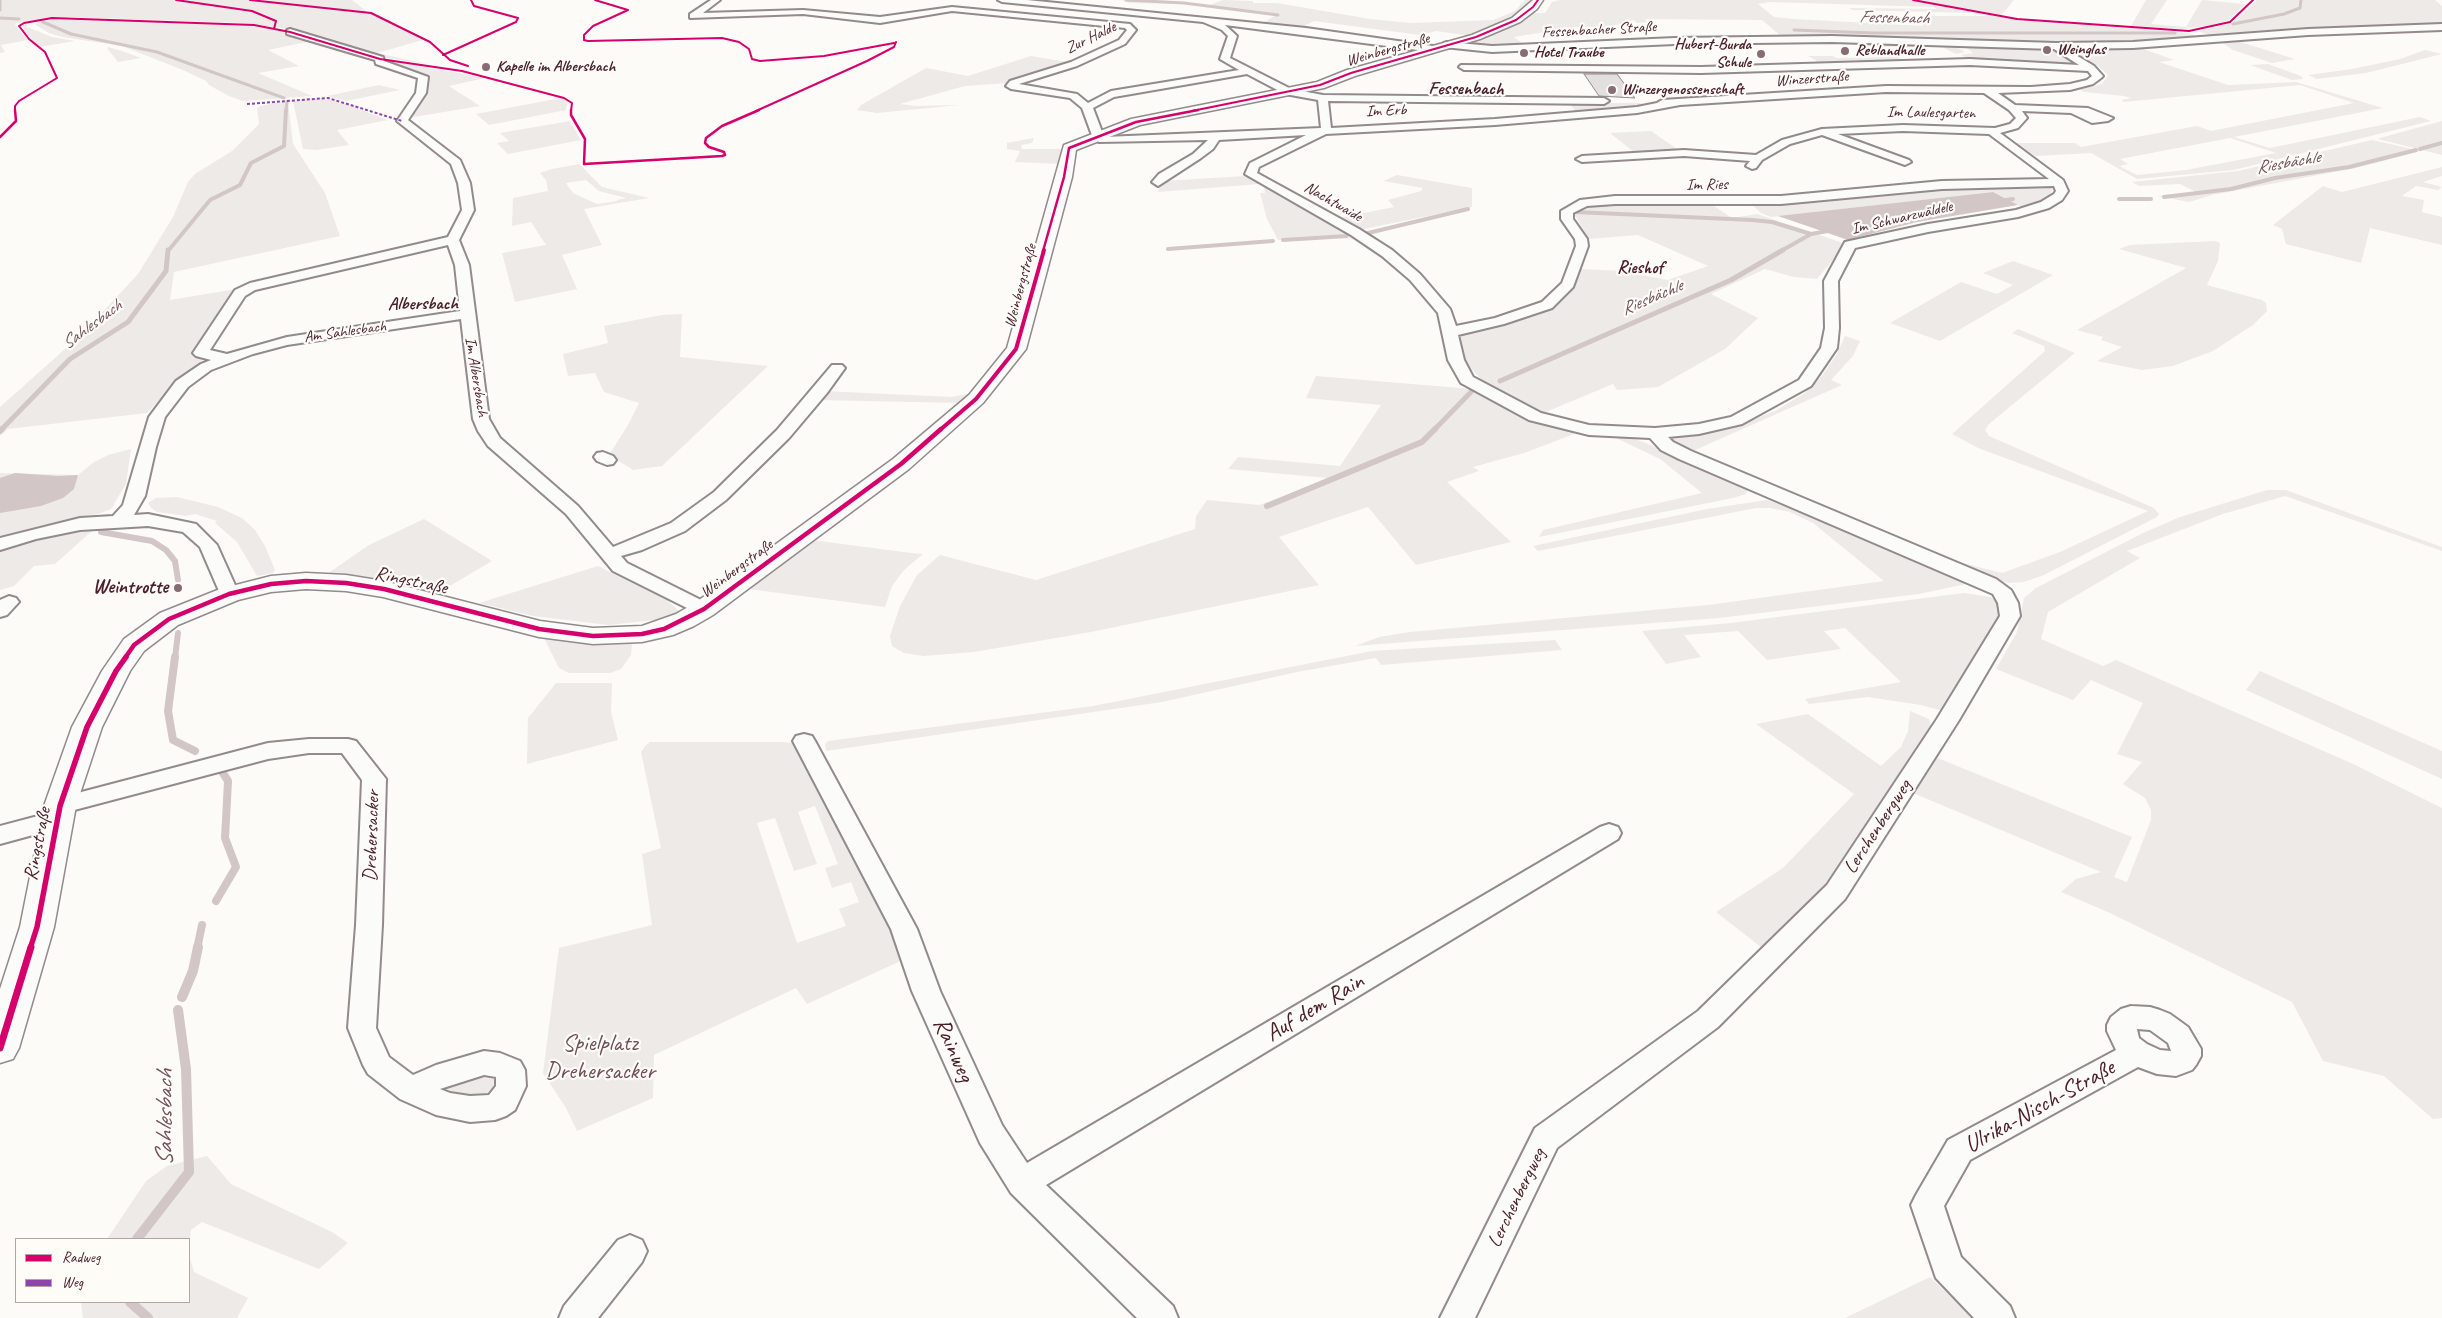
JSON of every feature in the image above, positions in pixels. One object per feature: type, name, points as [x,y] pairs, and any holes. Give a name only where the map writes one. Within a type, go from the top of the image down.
[{"type":"street","name":"Zur Halde","points":[[716,0],[693,16],[803,12],[880,20],[937,10],[971,10],[1132,28],[1128,38],[1122,42],[1074,64],[1013,83],[1011,86],[1072,96],[1087,107]]},
{"type":"street","name":"Winzerstraße","points":[[1002,0],[1205,20],[1225,28],[1233,36],[1225,59],[1288,92],[1323,98],[1585,97],[1676,103],[1886,89],[1987,90],[2070,87],[2090,82],[2098,76],[2090,68]]},
{"type":"street","name":"Weinbergstraße","points":[[642,634],[664,629],[704,609],[901,464],[976,399],[1016,349],[1064,177],[1069,148],[1098,138],[1115,129],[1154,118],[1320,85],[1351,73],[1492,31],[1516,20],[1533,7],[1538,0]]},
{"type":"street","name":"Fessenbacher Straße","points":[[1205,20],[1440,47],[1475,48],[1559,47],[1675,41],[1804,39],[2056,46],[2133,45],[2308,32],[2442,27]]},
{"type":"street","points":[[290,32],[360,54],[423,77],[420,93],[402,121],[456,162],[464,183],[468,210],[454,240]]},
{"type":"street","points":[[2056,46],[2090,68]]},
{"type":"street","points":[[1559,47],[1572,73]]},
{"type":"street","points":[[1464,67],[1572,73],[1970,62],[2090,68]]},
{"type":"street","points":[[1098,138],[1087,107],[1111,94],[1249,71]]},
{"type":"street","name":"Im Laulesgarten","points":[[1582,159],[1684,153],[1755,162],[1786,142],[1822,132],[1903,128],[1995,130],[2014,126],[2022,118],[2013,108],[1987,90]]},
{"type":"street","points":[[1323,98],[1326,130]]},
{"type":"street","name":"Im Erb","points":[[1098,138],[1112,140],[1216,137],[1528,120],[1637,110],[1676,103]]},
{"type":"street","points":[[2013,108],[2074,111]]},
{"type":"street","name":"Nachtwaide","points":[[1326,130],[1254,165],[1251,174],[1355,232],[1387,253],[1415,277],[1445,312],[1450,332]]},
{"type":"street","points":[[1995,130],[1994,133],[1997,136],[2036,162],[2059,182]]},
{"type":"street","points":[[1822,132],[1905,162]]},
{"type":"street","points":[[1158,182],[1163,176],[1197,156],[1216,137]]},
{"type":"street","name":"Im Ries","points":[[1450,332],[1499,321],[1547,305],[1568,284],[1582,246],[1581,240],[1567,219],[1567,211],[1584,203],[1615,200],[1781,200],[1942,185],[2059,182]]},
{"type":"street","name":"Im Schwarzwäldele","points":[[1450,332],[1456,360],[1467,380],[1535,418],[1589,430],[1655,433],[1699,429],[1736,421],[1805,383],[1829,348],[1832,328],[1831,281],[1834,271],[1850,245],[1928,228],[2018,213],[2045,205],[2058,197],[2062,190],[2059,182]]},
{"type":"street","name":"Am Sahlesbach","points":[[226,358],[202,353],[218,324],[240,293],[250,287],[454,240]]},
{"type":"street","name":"Im Albersbach","points":[[454,240],[462,265],[466,314],[481,419],[486,432],[494,442],[572,510],[620,567],[704,609]]},
{"type":"street","name":"Am Sahlesbach","points":[[118,521],[131,507],[136,496],[147,447],[157,417],[182,384],[206,367],[226,358],[287,341],[466,314]]},
{"type":"street","points":[[608,554],[635,546],[678,526],[720,496],[783,434],[822,390],[837,368]]},
{"type":"street","name":"Lerchenbergweg","points":[[1457,1318],[1546,1138],[1708,1019],[1836,892],[1948,720],[2010,616],[2008,603],[2002,590],[1989,583],[1694,459],[1667,446],[1655,433]]},
{"type":"street","points":[[0,544],[32,534],[70,526],[118,521],[148,520],[189,528],[208,545],[229,594]]},
{"type":"street","name":"Ringstraße","points":[[0,1048],[38,927],[59,813],[87,727],[116,670],[134,645],[169,618],[229,594],[271,584],[306,582],[346,583],[428,599],[538,629],[593,636],[642,634]]},
{"type":"street","name":"Rainweg","points":[[804,741],[904,929],[926,991],[991,1134],[1022,1183],[1161,1318]]},
{"type":"street","name":"Drehersacker","points":[[59,813],[268,751],[309,746],[348,746],[374,779],[369,925],[362,1028],[378,1065],[412,1090]]},
{"type":"street","points":[[0,834],[59,813]]},
{"type":"street","name":"Auf dem Rain","points":[[1022,1183],[1609,833]]},
{"type":"street","name":"Ulrika-Nisch-Straße","points":[[1998,1318],[1948,1267],[1927,1205],[1958,1150],[2137,1053]]},
{"type":"street","points":[[576,1318],[630,1251]]},
{"type":"green space","points":[[0,0],[352,0],[371,15],[385,20],[423,40],[377,53],[432,65],[369,55],[318,40],[314,34],[299,30],[239,23],[70,17],[17,23],[15,25],[28,40],[1,45],[5,52],[0,53]]},
{"type":"green space","points":[[1121,0],[1209,5],[1223,0],[1253,1],[1253,3],[1277,3],[1370,19],[1411,23],[1493,20],[1515,11],[1525,0],[1534,0],[1512,19],[1471,36],[1436,31],[1420,35],[1314,21],[1298,29],[1261,24],[1276,15],[1185,4],[1129,3]]},
{"type":"green space","points":[[1560,0],[1910,0],[2005,18],[2153,29],[2192,34],[2198,37],[2082,44],[1782,37],[1762,20],[1645,19],[1647,22],[1637,23],[1634,20],[1609,27],[1574,27],[1514,37],[1527,47],[1466,46],[1463,43],[1523,20],[1531,13],[1545,13],[1552,2]],"holes":[[[1770,2],[1934,7],[1937,9],[1849,8],[1852,10],[1972,13],[1989,16],[1914,16],[1923,26],[1774,17],[1758,4]]]},
{"type":"green space","points":[[1917,0],[2014,0],[2001,16]]},
{"type":"green space","points":[[2146,0],[2167,0],[2151,24],[2186,27],[2202,0],[2245,4],[2229,20],[2212,25],[2182,29],[2131,26]]},
{"type":"green space","points":[[2257,0],[2435,0],[2442,6],[2442,25],[2213,36],[2197,31],[2232,23]]},
{"type":"green space","points":[[74,18],[254,26],[276,29],[312,41],[268,50],[299,66],[258,73],[312,96],[243,101],[229,96],[209,85],[206,81],[183,70],[122,46],[62,37],[49,33],[36,25],[37,22],[50,19]]},
{"type":"green space","points":[[23,24],[27,24],[27,27],[52,37],[75,41],[39,47],[24,31]]},
{"type":"green space","points":[[2234,40],[2295,59],[2272,63],[2233,50],[2221,42]]},
{"type":"green space","points":[[1803,41],[1953,45],[1965,52],[1956,54],[1940,46],[1884,47],[1872,43]]},
{"type":"green space","points":[[1964,46],[2047,48],[2059,51],[2078,63],[2070,65],[1971,60],[1961,55],[1973,53]]},
{"type":"green space","points":[[108,47],[122,51],[141,58],[118,62]]},
{"type":"green space","points":[[2138,47],[2174,60],[2159,62],[2228,85],[2296,82],[2383,108],[2234,137],[2270,148],[2420,117],[2431,121],[2234,170],[2137,179],[2091,153],[2036,156],[2013,143],[2075,143],[2081,147],[2197,126],[2211,131],[2354,103],[2300,85],[2124,102],[2122,100],[2131,98],[2084,92],[2079,89],[2102,84],[2108,75],[2098,66],[2073,51],[2073,49]],"holes":[[[2230,138],[2276,153],[2186,170],[2137,175],[2119,166],[2128,164],[2120,159]]]},
{"type":"green space","points":[[1877,50],[1882,50],[1901,59],[1917,59],[1921,61],[1812,64],[1817,61],[1808,56],[1833,56],[1837,58],[1888,57]]},
{"type":"green space","points":[[2425,50],[2442,54],[2366,73],[2317,79],[2308,75],[2352,69],[2400,59]]},
{"type":"green space","points":[[1031,56],[1073,63],[1009,83],[965,86],[900,104],[916,106],[960,105],[877,113],[857,110],[861,105],[926,68],[968,76]]},
{"type":"green space","points":[[384,61],[485,78],[449,86],[480,106],[408,118],[425,76]]},
{"type":"green space","points":[[2268,64],[2301,76],[2303,79],[2292,80],[2250,65]]},
{"type":"green space","points":[[379,85],[400,90],[346,101],[327,96]]},
{"type":"green space","points":[[322,98],[345,104],[388,120],[337,130],[349,145],[316,150],[303,149],[293,101]]},
{"type":"green space","points":[[561,98],[568,100],[566,110],[489,125],[476,114]]},
{"type":"green space","points":[[288,101],[293,144],[325,193],[340,236],[174,272],[170,300],[236,289],[193,358],[199,358],[206,363],[171,388],[147,413],[8,429],[0,436],[0,407],[83,333],[138,274],[173,217],[188,182],[195,174],[232,151],[259,124],[257,108]]},
{"type":"green space","points":[[1568,103],[1640,103],[1651,107],[1579,114]]},
{"type":"green space","points":[[570,121],[581,140],[508,154],[497,143],[509,141],[500,133]]},
{"type":"green space","points":[[2442,121],[2442,155],[2378,139],[2380,138]]},
{"type":"green space","points":[[1651,131],[1680,151],[1635,153],[1610,133]]},
{"type":"green space","points":[[1034,138],[1032,143],[1021,145],[1022,149],[1062,149],[1061,164],[1015,162],[1020,151],[1007,149],[1007,143]]},
{"type":"green space","points":[[2372,140],[2421,151],[2356,168],[2212,195],[2189,202],[2158,196],[2196,192],[2180,184],[2139,186],[2132,182],[2238,171]]},
{"type":"green space","points":[[579,164],[602,187],[649,198],[584,209],[602,245],[562,255],[577,289],[515,302],[502,253],[546,245],[531,222],[512,226],[513,198],[548,191],[546,180],[540,173]],"holes":[[[586,180],[599,191],[626,198],[597,204],[573,193],[566,183]]]},
{"type":"green space","points":[[2442,167],[2442,176],[2423,182],[2442,187],[2438,190],[2416,186],[2402,196],[2424,200],[2422,212],[2442,217],[2442,245],[2370,228],[2361,263],[2286,244],[2282,229],[2273,225],[2323,186],[2342,192]]},
{"type":"green space","points":[[1397,175],[1472,188],[1472,207],[1359,230],[1339,218],[1394,207],[1388,200],[1421,191],[1423,188],[1383,181]]},
{"type":"green space","points":[[1246,176],[1260,182],[1259,184],[1158,192],[1163,181]]},
{"type":"green space","points":[[2035,185],[2049,187],[2052,190],[2051,193],[2045,201],[2022,207],[1993,192],[1771,217],[1761,213],[1750,203],[1903,190]]},
{"type":"green space","points":[[1269,187],[1350,234],[1278,240],[1267,219],[1260,193],[1265,193],[1264,188]]},
{"type":"green space","points":[[1606,203],[1711,204],[1732,218],[1757,214],[1846,244],[1817,279],[1794,277],[1765,269],[1711,294],[1758,318],[1725,349],[1658,387],[1617,390],[1613,384],[1541,414],[1485,384],[1467,364],[1457,333],[1505,321],[1570,288],[1580,269],[1621,271],[1668,280],[1708,266],[1638,235],[1589,239],[1573,212],[1583,207]]},
{"type":"green space","points":[[2215,241],[2220,243],[2218,261],[2207,285],[2262,300],[2266,303],[2267,311],[2253,325],[2213,351],[2173,366],[2142,370],[2097,361],[2122,347],[2101,340],[2103,337],[2077,330],[2186,268],[2119,249],[2130,245]]},
{"type":"green space","points":[[2013,261],[2053,275],[1940,341],[1890,323],[1961,282],[1997,294],[2013,285],[1983,273]]},
{"type":"green space","points":[[682,314],[680,357],[768,366],[662,466],[633,470],[609,455],[639,403],[604,392],[595,373],[568,376],[563,354],[608,343],[604,326],[662,315]]},
{"type":"green space","points":[[2018,329],[2075,353],[1989,424],[1985,430],[1989,436],[2154,508],[2159,514],[2157,517],[2044,575],[2024,582],[2009,583],[1996,580],[1947,559],[2002,573],[2060,552],[2148,511],[1978,448],[1952,434],[2045,351],[2044,346],[2012,333]]},
{"type":"green space","points":[[1845,336],[1860,341],[1853,356],[1831,380],[1842,385],[1695,450],[1683,450],[1668,436],[1714,432],[1775,411],[1805,393],[1822,376],[1837,354]]},
{"type":"green space","points":[[1316,376],[1472,389],[1522,417],[1571,430],[1574,434],[1524,453],[1473,467],[1479,471],[1447,482],[1511,542],[1416,565],[1368,507],[1279,537],[1319,585],[1091,632],[974,652],[924,656],[904,653],[892,646],[890,636],[900,606],[917,575],[940,555],[1036,580],[1195,529],[1196,516],[1207,500],[1259,505],[1339,479],[1228,469],[1238,457],[1340,466],[1381,405],[1306,398]]},
{"type":"green space","points":[[824,391],[952,397],[971,393],[962,403],[817,400]]},
{"type":"green space","points":[[1612,436],[1625,436],[1646,443],[1749,488],[1746,494],[1733,498],[1539,537],[1543,530],[1702,493],[1660,459]]},
{"type":"green space","points":[[131,449],[126,484],[111,509],[98,514],[77,517],[0,536],[0,473],[78,475],[94,462],[108,455]]},
{"type":"green space","points":[[2267,490],[2286,490],[2442,547],[2442,551],[2285,496],[2223,514],[2127,551],[2140,558],[2048,612],[2041,639],[2103,666],[2116,660],[2351,763],[2442,808],[2442,1118],[2433,1119],[2384,1076],[2323,1061],[2292,1002],[2110,913],[2061,892],[2076,879],[2101,872],[1913,793],[1935,757],[2132,837],[2114,877],[2127,882],[2151,820],[2151,810],[2145,798],[2123,784],[2142,762],[2117,754],[2143,703],[2091,680],[2073,700],[1996,669],[2017,632],[2024,598],[2036,588],[2143,533],[2180,517]]},
{"type":"green space","points":[[177,497],[218,507],[242,518],[255,530],[265,546],[275,570],[273,573],[257,576],[237,542],[215,523],[217,521],[195,514],[186,516],[157,512],[148,503],[156,498]]},
{"type":"green space","points":[[1767,500],[1822,518],[1970,583],[1919,594],[1719,618],[1355,646],[1379,637],[1410,632],[1708,605],[1884,581],[1813,523],[1790,512],[1770,508],[1756,508],[1538,551],[1533,546],[1707,509]]},
{"type":"green space","points":[[424,519],[492,561],[443,590],[368,577],[327,574],[369,545]]},
{"type":"green space","points":[[93,530],[55,564],[34,566],[14,586],[0,590],[0,550],[40,538]]},
{"type":"green space","points":[[804,539],[923,554],[904,570],[892,586],[885,607],[741,588]]},
{"type":"green space","points":[[598,566],[667,600],[680,612],[655,620],[608,625],[533,616],[479,603]]},
{"type":"green space","points":[[1964,593],[1991,597],[1999,603],[2002,611],[1989,645],[1947,712],[1921,705],[1868,697],[1809,704],[1805,699],[1901,682],[1845,628],[1824,631],[1841,649],[1767,660],[1738,631],[1684,635],[1701,657],[1666,664],[1642,631],[1731,623]]},
{"type":"green space","points":[[543,636],[604,643],[632,643],[631,655],[621,669],[610,673],[569,673],[559,668]]},
{"type":"green space","points":[[1555,640],[1562,650],[1381,665],[1376,658],[1297,672],[1162,702],[826,751],[825,744],[828,741],[1093,706],[1372,651]]},
{"type":"green space","points":[[2260,671],[2442,751],[2442,779],[2246,690]]},
{"type":"green space","points":[[556,683],[612,683],[611,712],[618,740],[527,764],[528,718]]},
{"type":"green space","points":[[1910,711],[1929,719],[1932,731],[1863,834],[1822,890],[1766,951],[1716,912],[1783,868],[1854,794],[1756,724],[1808,714],[1881,766],[1901,747],[1908,731]]},
{"type":"green space","name":"Spielplatz Drehersacker","points":[[650,742],[780,742],[795,743],[805,751],[905,959],[807,1004],[796,988],[654,1055],[653,1098],[577,1131],[566,1108],[543,1073],[559,948],[652,925],[642,854],[661,848],[641,752]],"holes":[[[815,806],[838,864],[825,868],[832,888],[851,882],[859,902],[839,909],[846,926],[797,943],[757,823],[775,818],[794,871],[817,864],[798,812]]]},
{"type":"green space","points":[[473,1077],[494,1079],[493,1089],[489,1095],[480,1098],[456,1098],[440,1091],[442,1084]]},
{"type":"green space","points":[[207,1156],[231,1184],[332,1232],[348,1243],[319,1269],[202,1222],[191,1230],[190,1238],[108,1238],[146,1181],[167,1166]]},
{"type":"green space","points":[[190,1258],[194,1272],[248,1298],[237,1318],[83,1318],[81,1303],[190,1303]]},
{"type":"green space","points":[[1930,1277],[1974,1318],[1845,1318]]},
{"type":"shaded area","points":[[1993,192],[2018,205],[1917,222],[1848,240],[1778,216]]},
{"type":"shaded area","points":[[15,473],[58,476],[78,475],[74,489],[63,498],[41,506],[0,513],[0,478]]},
{"type":"building","name":"Winzergenossenschaft","points":[[1584,74],[1617,74],[1635,98],[1599,96]]},
{"type":"waterway","name":"Sahlesbach","points":[[0,0],[0,10]]},
{"type":"waterway","name":"Fessenbach","points":[[1126,0],[1184,3],[1278,15]]},
{"type":"waterway","points":[[2233,24],[2284,14],[2300,8],[2301,0]]},
{"type":"waterway","name":"Sahlesbach","points":[[0,18],[19,19]]},
{"type":"waterway","name":"Sahlesbach","points":[[43,22],[71,34],[157,52],[284,98]]},
{"type":"waterway","name":"Fessenbach","points":[[1794,30],[1873,33],[2175,33]]},
{"type":"waterway","name":"Sahlesbach","points":[[286,111],[287,102]]},
{"type":"waterway","name":"Sahlesbach","points":[[168,251],[210,200],[240,185],[251,163],[284,146],[286,110]]},
{"type":"waterway","name":"Riesbächle","points":[[2420,149],[2442,143]]},
{"type":"waterway","name":"Riesbächle","points":[[2164,197],[2231,189],[2275,178],[2349,167],[2416,150]]},
{"type":"waterway","name":"Riesbächle","points":[[1999,201],[2013,199]]},
{"type":"waterway","name":"Riesbächle","points":[[2119,199],[2151,199]]},
{"type":"waterway","name":"Riesbächle","points":[[1364,234],[1468,209]]},
{"type":"waterway","name":"Riesbächle","points":[[1575,212],[1752,220],[1772,222],[1811,234]]},
{"type":"waterway","name":"Riesbächle","points":[[1811,234],[1833,230]]},
{"type":"waterway","name":"Riesbächle","points":[[1781,251],[1811,234]]},
{"type":"waterway","points":[[1283,240],[1347,236]]},
{"type":"waterway","points":[[1168,249],[1273,241]]},
{"type":"waterway","name":"Sahlesbach","points":[[1,430],[70,359],[128,322],[166,271],[168,250]]},
{"type":"waterway","name":"Riesbächle","points":[[1500,381],[1731,280],[1783,250]]},
{"type":"waterway","points":[[1434,430],[1471,392]]},
{"type":"waterway","points":[[1267,506],[1422,442],[1434,430]]},
{"type":"waterway","name":"Sahlesbach","points":[[101,532],[152,541],[166,550],[175,561],[178,580]]},
{"type":"waterway","name":"Sahlesbach","points":[[175,658],[178,633]]},
{"type":"waterway","name":"Sahlesbach","points":[[175,657],[168,711],[173,740],[195,751]]},
{"type":"waterway","name":"Sahlesbach","points":[[216,901],[236,867],[225,838],[228,781],[221,770]]},
{"type":"waterway","name":"Sahlesbach","points":[[197,949],[202,925]]},
{"type":"waterway","name":"Sahlesbach","points":[[182,997],[193,971],[198,947]]},
{"type":"waterway","name":"Sahlesbach","points":[[138,1238],[189,1172],[186,1069],[178,1010]]},
{"type":"waterway","name":"Sahlesbach","points":[[131,1303],[148,1318]]},
{"type":"marked path","points":[[247,104],[328,98],[402,121]]},
{"type":"cycle path","points":[[176,0],[252,11],[268,16],[276,21],[274,29]]},
{"type":"cycle path","points":[[250,0],[371,13],[430,42],[450,60],[468,66]]},
{"type":"cycle path","points":[[443,55],[516,22],[518,18],[474,6],[471,0]]},
{"type":"cycle path","points":[[595,0],[628,10],[593,26],[584,35],[584,40],[588,41],[722,38],[739,42],[749,49],[752,59],[760,61],[824,56],[894,43]]},
{"type":"cycle path","points":[[0,1048],[37,927],[60,806],[87,727],[116,671],[134,645],[169,619],[229,594],[271,584],[306,581],[346,583],[384,589],[539,629],[593,636],[642,634],[664,629],[685,620],[704,609],[901,464],[976,399],[1016,349],[1064,177],[1069,148],[1136,122],[1320,85],[1351,73],[1476,37],[1516,20],[1533,7],[1538,0]]},
{"type":"cycle path","points":[[1913,0],[2017,19],[2189,31],[2230,22],[2253,0]]},
{"type":"cycle path","points":[[0,137],[16,121],[15,106],[19,101],[57,78],[45,52],[29,39],[19,26],[24,23],[52,18],[254,25],[290,32],[380,59],[462,71],[564,98],[572,103],[571,115],[585,139],[584,164],[725,155],[724,152],[709,147],[705,143],[706,138],[722,126],[867,61],[894,47],[896,42]]},
{"type":"place","name":"Weinglas","points":[[2047,50]]},
{"type":"place","name":"Reblandhalle","points":[[1845,51]]},
{"type":"place","name":"Hotel Traube","points":[[1524,53]]},
{"type":"place","name":"Hubert-Burda Schule","points":[[1761,54]]},
{"type":"place","name":"Kapelle im Albersbach","points":[[486,67]]},
{"type":"place","name":"Winzergenossenschaft","points":[[1612,90]]},
{"type":"place","name":"Weintrotte","points":[[178,588]]},
{"type":"district","name":"Fessenbach","points":[[1466,89]]},
{"type":"district","name":"Rieshof","points":[[1640,268]]},
{"type":"district","name":"Albersbach","points":[[423,304]]}]
